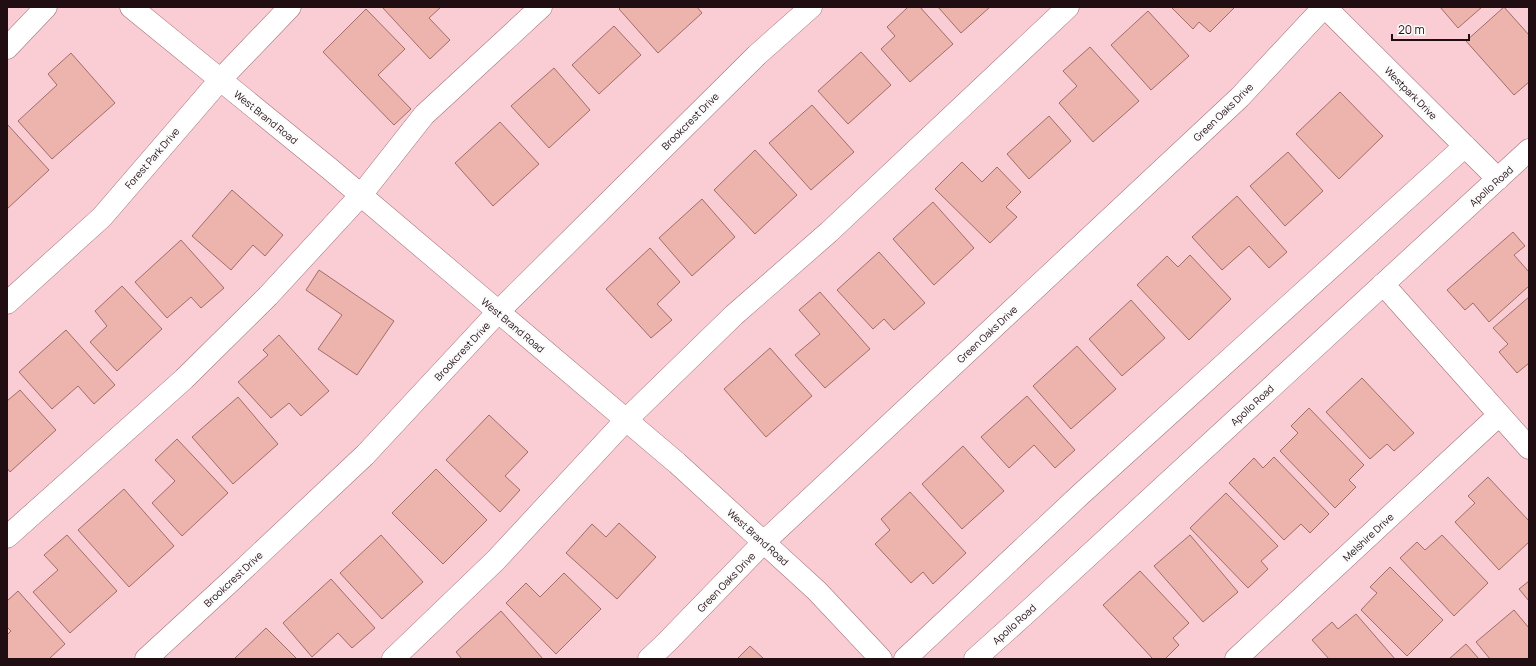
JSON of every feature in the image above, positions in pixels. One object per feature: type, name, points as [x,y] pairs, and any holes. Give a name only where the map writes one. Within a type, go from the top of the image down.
[{"type":"street","points":[[7,48],[46,7]]},
{"type":"street","name":"West Brand Road","points":[[132,7],[361,195],[676,463],[817,591],[882,659]]},
{"type":"street","name":"Forest Park Drive","points":[[7,302],[102,217],[220,80],[290,7]]},
{"type":"street","points":[[7,537],[184,379],[268,296],[361,195],[424,115],[541,7]]},
{"type":"street","name":"Brookcrest Drive","points":[[146,659],[365,455],[498,312],[757,55],[810,7]]},
{"type":"street","points":[[393,659],[496,560],[625,421],[734,315],[829,232],[1068,7]]},
{"type":"street","name":"Westpark Drive","points":[[1324,7],[1498,179]]},
{"type":"street","name":"Green Oaks Drive","points":[[649,659],[764,542],[1240,97],[1324,7]]},
{"type":"street","points":[[905,659],[1081,494],[1465,146]]},
{"type":"street","name":"Apollo Road","points":[[975,659],[1529,150]]},
{"type":"street","points":[[1383,284],[1529,448]]},
{"type":"street","name":"Melshire Drive","points":[[1236,659],[1499,415]]},
{"type":"building","points":[[382,7],[441,7],[429,18],[450,40],[430,59]]},
{"type":"building","points":[[621,7],[697,7],[702,13],[658,53],[619,9]]},
{"type":"building","points":[[908,7],[920,7],[953,44],[910,82],[881,49],[895,36],[887,27]]},
{"type":"building","points":[[938,7],[990,7],[961,33]]},
{"type":"building","points":[[1171,7],[1235,7],[1210,32],[1199,22],[1193,29]]},
{"type":"building","points":[[1440,7],[1482,7],[1458,28]]},
{"type":"building","points":[[1504,7],[1529,35],[1529,82],[1514,95],[1466,41]]},
{"type":"building","points":[[366,9],[405,49],[378,75],[411,109],[394,125],[323,52]]},
{"type":"building","points":[[1148,11],[1189,56],[1151,90],[1111,45]]},
{"type":"building","points":[[614,26],[641,55],[599,94],[572,65]]},
{"type":"building","points":[[1090,47],[1139,101],[1093,142],[1059,103],[1077,86],[1063,71]]},
{"type":"building","points":[[861,52],[891,85],[848,124],[818,91]]},
{"type":"building","points":[[71,53],[115,103],[52,159],[18,121],[57,85],[48,74]]},
{"type":"building","points":[[554,68],[590,110],[549,148],[511,106]]},
{"type":"building","points":[[1340,92],[1383,136],[1339,179],[1296,134]]},
{"type":"building","points":[[812,105],[854,152],[811,190],[769,143]]},
{"type":"building","points":[[1049,116],[1071,141],[1029,179],[1007,154]]},
{"type":"building","points":[[500,122],[539,164],[493,206],[455,163]]},
{"type":"building","points":[[7,124],[49,170],[7,209]]},
{"type":"building","points":[[755,150],[797,195],[755,234],[714,190]]},
{"type":"building","points":[[1288,152],[1323,191],[1285,226],[1250,186]]},
{"type":"building","points":[[962,162],[982,182],[997,167],[1021,192],[1006,207],[1017,217],[990,243],[935,189]]},
{"type":"building","points":[[232,190],[283,235],[265,256],[253,245],[231,270],[192,236]]},
{"type":"building","points":[[1237,196],[1287,252],[1269,268],[1249,246],[1222,270],[1192,237]]},
{"type":"building","points":[[702,199],[735,237],[692,276],[659,238]]},
{"type":"building","points":[[933,202],[974,248],[934,285],[893,239]]},
{"type":"building","points":[[1513,232],[1525,246],[1514,255],[1529,272],[1529,286],[1489,322],[1473,303],[1465,310],[1447,290]]},
{"type":"building","points":[[181,240],[224,288],[201,308],[191,297],[167,318],[135,282]]},
{"type":"building","points":[[650,248],[680,282],[657,304],[672,320],[651,338],[606,289]]},
{"type":"building","points":[[879,252],[925,303],[894,330],[884,319],[873,329],[837,290]]},
{"type":"building","points":[[1190,255],[1231,299],[1189,340],[1137,285],[1167,256],[1178,267]]},
{"type":"building","points":[[319,270],[394,321],[357,375],[318,349],[342,315],[306,290]]},
{"type":"building","points":[[122,286],[162,329],[117,371],[90,342],[107,326],[95,311]]},
{"type":"building","points":[[820,292],[870,349],[825,388],[795,355],[820,334],[799,310]]},
{"type":"building","points":[[1529,297],[1529,363],[1517,373],[1499,352],[1508,344],[1493,328]]},
{"type":"building","points":[[1131,300],[1165,338],[1122,376],[1089,339]]},
{"type":"building","points":[[66,330],[115,385],[94,404],[78,386],[52,409],[19,372]]},
{"type":"building","points":[[279,335],[329,391],[301,416],[289,403],[271,418],[238,382],[268,355],[263,350]]},
{"type":"building","points":[[1077,346],[1116,389],[1071,429],[1033,386]]},
{"type":"building","points":[[770,348],[812,396],[766,437],[724,389]]},
{"type":"building","points":[[1362,378],[1414,433],[1394,451],[1387,444],[1370,459],[1326,412]]},
{"type":"building","points":[[20,390],[56,430],[10,472],[7,468],[7,401]]},
{"type":"building","points":[[1027,396],[1075,450],[1055,468],[1034,445],[1009,468],[981,437]]},
{"type":"building","points":[[238,397],[278,444],[233,484],[192,437]]},
{"type":"building","points":[[1309,408],[1364,465],[1349,480],[1356,487],[1335,508],[1280,451],[1298,433],[1291,426]]},
{"type":"building","points":[[489,415],[528,452],[505,476],[520,490],[500,512],[446,460]]},
{"type":"building","points":[[177,439],[228,493],[182,536],[152,503],[175,481],[155,460]]},
{"type":"building","points":[[963,446],[1004,491],[962,529],[922,484]]},
{"type":"building","points":[[1274,457],[1329,514],[1310,533],[1301,524],[1284,540],[1229,483],[1254,458],[1263,468]]},
{"type":"building","points":[[436,469],[487,520],[443,564],[392,513]]},
{"type":"building","points":[[1488,477],[1529,521],[1529,542],[1499,570],[1455,522],[1475,503],[1468,496]]},
{"type":"building","points":[[124,489],[174,546],[129,587],[78,530]]},
{"type":"building","points":[[910,492],[966,553],[933,584],[923,572],[911,583],[875,544],[890,530],[881,519]]},
{"type":"building","points":[[1226,493],[1278,546],[1261,561],[1268,569],[1248,588],[1190,528]]},
{"type":"building","points":[[619,523],[656,557],[617,599],[566,553],[592,524],[606,537]]},
{"type":"building","points":[[67,535],[117,591],[70,633],[33,592],[58,570],[44,555]]},
{"type":"building","points":[[381,535],[423,582],[382,619],[340,573]]},
{"type":"building","points":[[1190,535],[1238,592],[1203,622],[1154,566]]},
{"type":"building","points":[[1442,535],[1488,583],[1454,616],[1400,558],[1417,542],[1425,550]]},
{"type":"building","points":[[1390,567],[1443,620],[1407,656],[1361,610],[1377,593],[1370,587]]},
{"type":"building","points":[[1140,571],[1189,623],[1173,638],[1179,645],[1165,659],[1153,659],[1103,605]]},
{"type":"building","points":[[564,573],[601,609],[556,654],[506,603],[526,583],[540,597]]},
{"type":"building","points":[[331,579],[375,628],[352,648],[338,633],[312,657],[283,623]]},
{"type":"building","points":[[1529,581],[1529,601],[1519,589]]},
{"type":"building","points":[[18,591],[65,644],[49,659],[7,659],[7,635],[11,631],[7,627],[7,601]]},
{"type":"building","points":[[1514,610],[1529,628],[1529,659],[1490,659],[1476,642]]},
{"type":"building","points":[[501,611],[543,659],[462,659],[456,652]]},
{"type":"building","points":[[1356,614],[1395,659],[1329,659],[1312,640],[1332,622],[1338,629]]},
{"type":"building","points":[[266,628],[297,659],[234,659]]},
{"type":"building","points":[[1466,644],[1479,659],[1449,659]]},
{"type":"building","points":[[750,646],[764,659],[737,659]]}]
